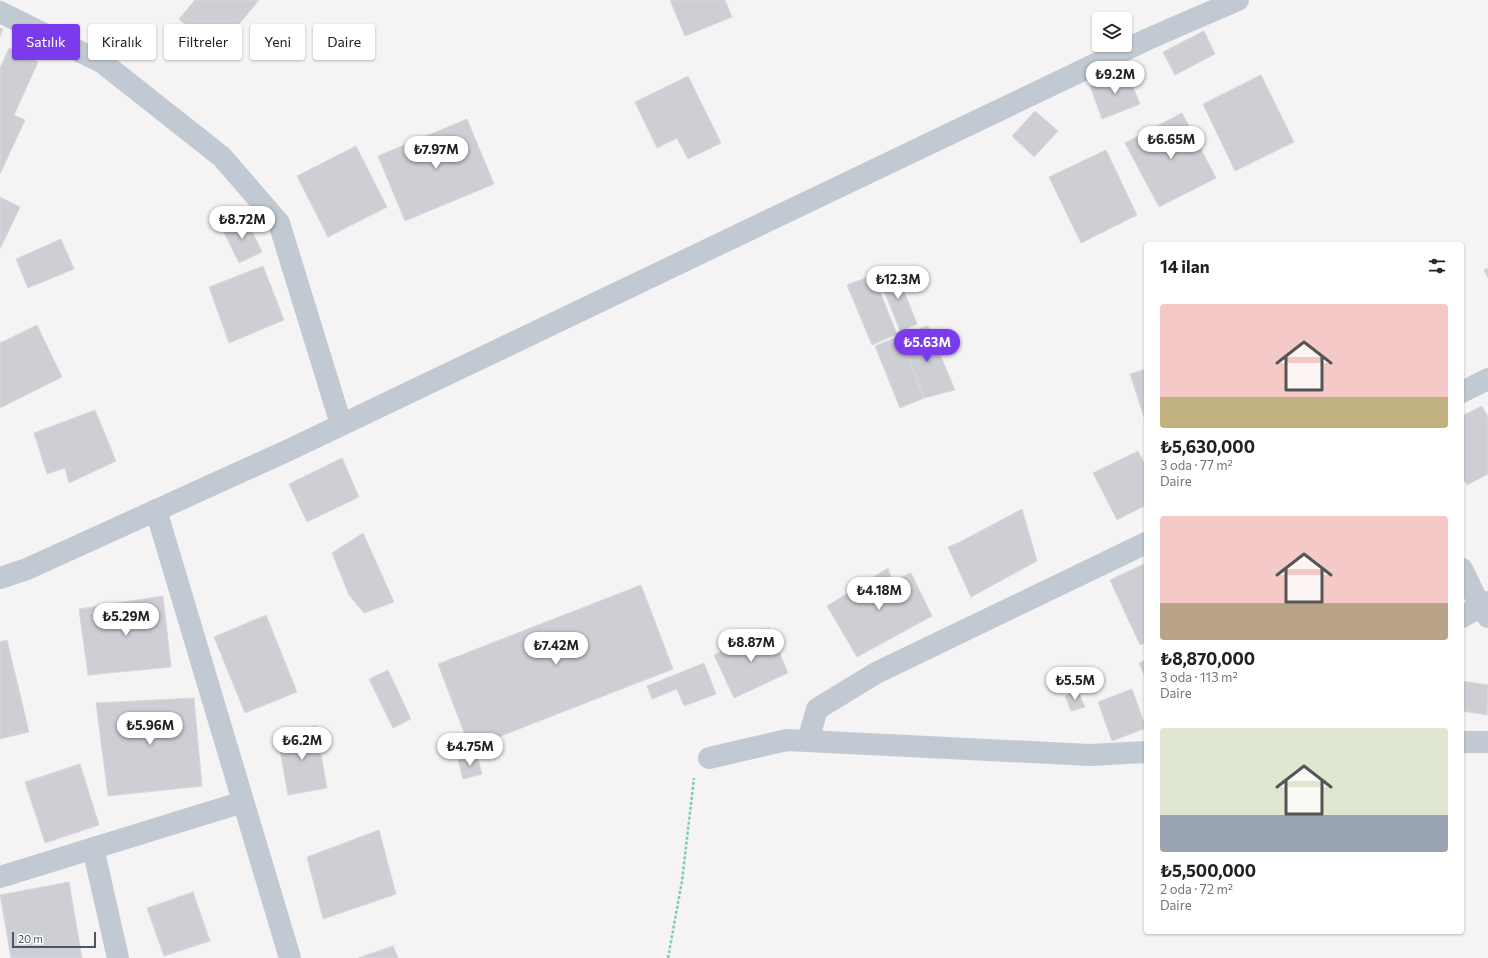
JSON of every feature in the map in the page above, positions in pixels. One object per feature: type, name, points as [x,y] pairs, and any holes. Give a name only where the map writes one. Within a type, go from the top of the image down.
[{"type":"street","points":[[0,578],[27,569],[292,449],[341,424],[1134,46],[1238,0]]},
{"type":"street","points":[[0,12],[103,63],[222,157],[279,223],[341,424]]},
{"type":"street","points":[[1464,391],[1488,379]]},
{"type":"street","points":[[156,510],[290,958]]},
{"type":"street","points":[[808,741],[817,709],[876,673],[1144,545]]},
{"type":"street","points":[[1464,572],[1485,608],[1464,616]]},
{"type":"street","points":[[709,758],[787,740],[1090,755],[1144,752]]},
{"type":"street","points":[[1464,742],[1488,742]]},
{"type":"street","points":[[0,877],[243,802]]},
{"type":"street","points":[[93,848],[118,958]]},
{"type":"path","points":[[668,958],[682,881],[695,772],[709,758]]},
{"type":"building","points":[[195,0],[259,0],[239,24],[185,24],[179,19]]},
{"type":"building","points":[[670,0],[725,0],[732,17],[685,36]]},
{"type":"building","points":[[0,28],[3,29],[0,37]]},
{"type":"building","points":[[1204,31],[1215,54],[1175,75],[1163,52]]},
{"type":"building","points":[[9,48],[12,49],[12,60],[34,60],[38,62],[14,115],[25,120],[0,174],[0,68]]},
{"type":"building","points":[[1127,72],[1140,104],[1102,119],[1090,86]]},
{"type":"building","points":[[1261,75],[1294,142],[1235,171],[1203,104]]},
{"type":"building","points":[[688,76],[721,143],[688,159],[677,138],[657,148],[635,102]]},
{"type":"building","points":[[1035,111],[1058,131],[1034,157],[1012,136]]},
{"type":"building","points":[[1182,113],[1216,178],[1159,207],[1125,143]]},
{"type":"building","points":[[467,119],[494,184],[405,221],[378,156]]},
{"type":"building","points":[[356,146],[387,207],[328,237],[297,176]]},
{"type":"building","points":[[1106,150],[1137,215],[1081,243],[1049,177]]},
{"type":"building","points":[[0,197],[20,207],[0,249]]},
{"type":"building","points":[[245,217],[262,252],[239,263],[222,228]]},
{"type":"building","points":[[61,239],[74,269],[28,288],[16,259]]},
{"type":"building","points":[[263,266],[284,320],[229,343],[209,287]]},
{"type":"building","points":[[895,268],[917,324],[900,331],[878,275]]},
{"type":"building","points":[[1488,268],[1488,278],[1484,270]]},
{"type":"building","points":[[873,275],[897,334],[872,345],[847,285]]},
{"type":"building","points":[[37,325],[62,377],[0,408],[0,343]]},
{"type":"building","points":[[928,326],[955,390],[924,398],[900,336]]},
{"type":"building","points":[[900,336],[924,398],[900,408],[875,346]]},
{"type":"building","points":[[1144,370],[1144,417],[1130,374]]},
{"type":"building","points":[[1482,406],[1488,417],[1488,474],[1467,485],[1464,479],[1464,415]]},
{"type":"building","points":[[95,410],[116,461],[69,483],[65,468],[47,474],[34,433]]},
{"type":"building","points":[[1138,451],[1144,463],[1144,506],[1117,520],[1093,473]]},
{"type":"building","points":[[342,458],[359,497],[307,522],[289,484]]},
{"type":"building","points":[[1022,509],[1037,561],[971,597],[948,547]]},
{"type":"building","points":[[363,533],[394,602],[364,613],[349,595],[332,553]]},
{"type":"building","points":[[1144,564],[1144,644],[1140,645],[1110,580]]},
{"type":"building","points":[[888,568],[892,581],[911,573],[932,616],[857,657],[827,606]]},
{"type":"building","points":[[641,585],[673,669],[470,748],[438,664]]},
{"type":"building","points":[[163,596],[171,667],[88,675],[79,609]]},
{"type":"building","points":[[266,615],[297,692],[245,713],[214,637]]},
{"type":"building","points":[[769,628],[788,673],[734,698],[714,655]]},
{"type":"building","points":[[7,640],[29,732],[0,739],[0,642]]},
{"type":"building","points":[[1144,661],[1144,674],[1139,663]]},
{"type":"building","points":[[704,663],[716,694],[684,706],[677,689],[652,699],[647,686]]},
{"type":"building","points":[[388,670],[411,719],[393,728],[369,679]]},
{"type":"building","points":[[1464,681],[1488,685],[1487,715],[1464,711]]},
{"type":"building","points":[[1132,689],[1144,722],[1144,729],[1112,741],[1098,702]]},
{"type":"building","points":[[1078,691],[1085,707],[1071,711],[1065,696]]},
{"type":"building","points":[[194,698],[202,786],[108,796],[96,703]]},
{"type":"building","points":[[316,726],[327,788],[288,795],[277,734]]},
{"type":"building","points":[[477,755],[482,774],[463,779],[458,760]]},
{"type":"building","points":[[80,764],[99,825],[45,843],[25,782]]},
{"type":"building","points":[[379,830],[396,894],[323,919],[307,857]]},
{"type":"building","points":[[69,882],[82,958],[11,958],[0,895]]},
{"type":"building","points":[[193,892],[210,941],[164,956],[147,908]]},
{"type":"building","points":[[393,946],[398,958],[358,958]]}]
